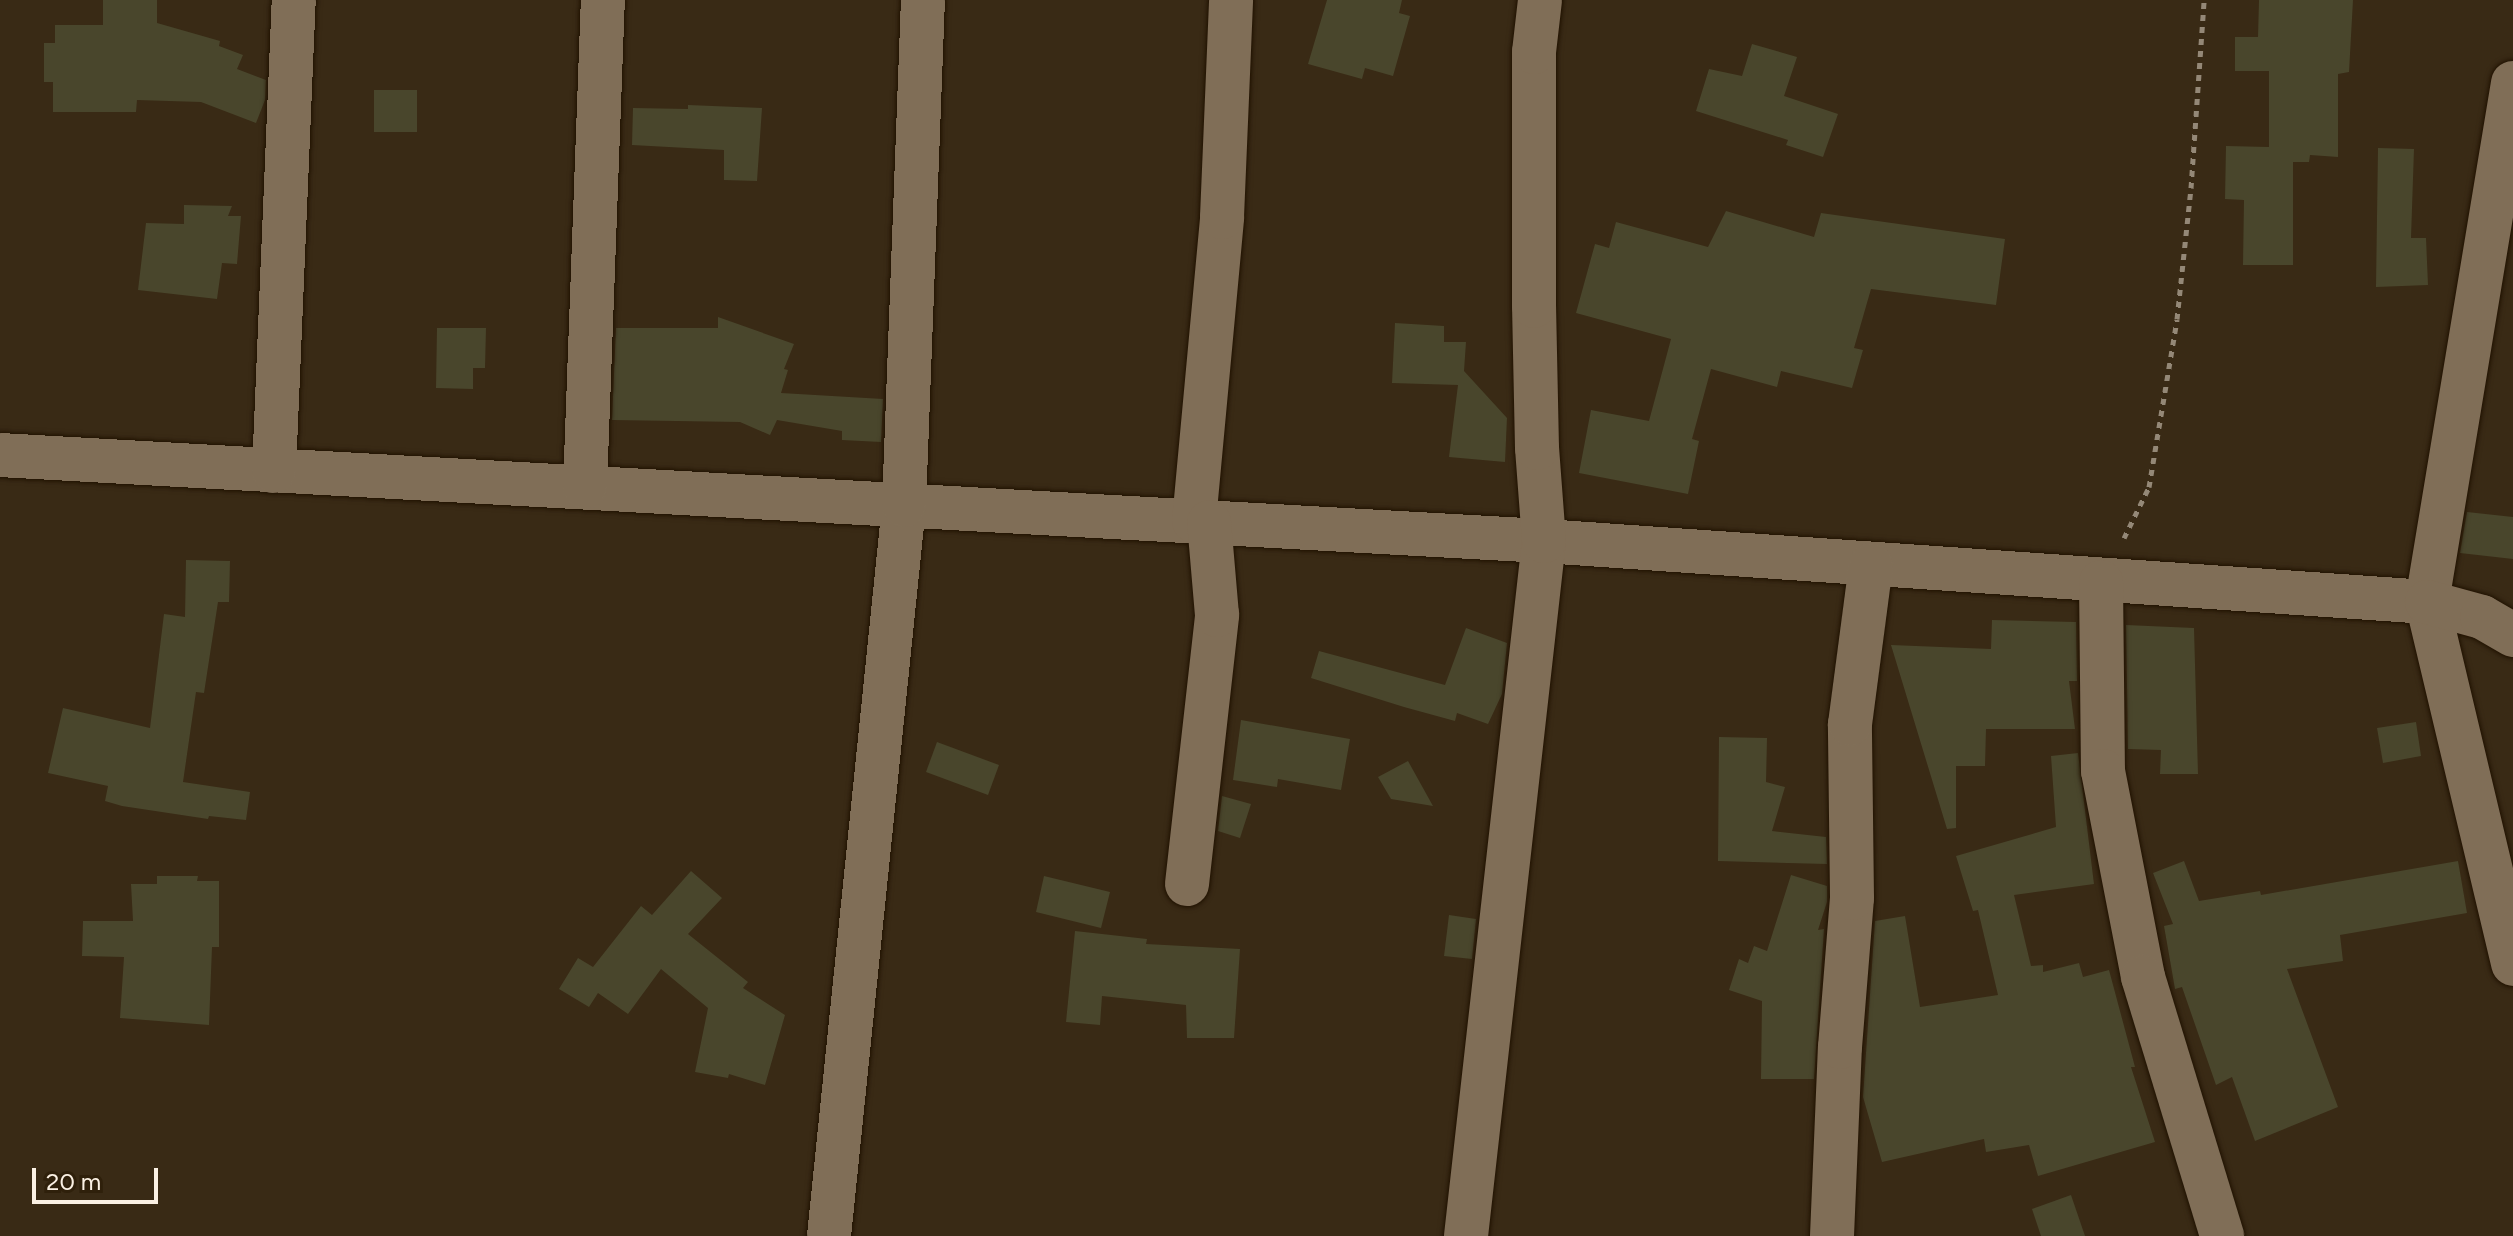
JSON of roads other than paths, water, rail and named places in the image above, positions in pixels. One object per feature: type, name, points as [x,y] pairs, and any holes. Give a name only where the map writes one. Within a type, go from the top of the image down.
[{"type":"street","points":[[274,471],[294,0]]},
{"type":"street","points":[[585,487],[603,0]]},
{"type":"street","points":[[829,1236],[904,505],[923,0]]},
{"type":"street","points":[[1187,884],[1217,615],[1201,521],[1222,217],[1231,0]]},
{"type":"street","points":[[1466,1236],[1544,541],[1537,448],[1534,306],[1534,52],[1540,0]]},
{"type":"street","points":[[2513,83],[2427,602],[2451,711],[2500,898],[2513,964]]},
{"type":"street","points":[[0,455],[1544,541],[2101,582],[2427,602],[2482,617],[2513,635]]},
{"type":"street","points":[[1832,1236],[1840,1047],[1852,898],[1850,724],[1871,565]]},
{"type":"street","points":[[2101,582],[2103,771],[2143,977],[2222,1236]]}]
